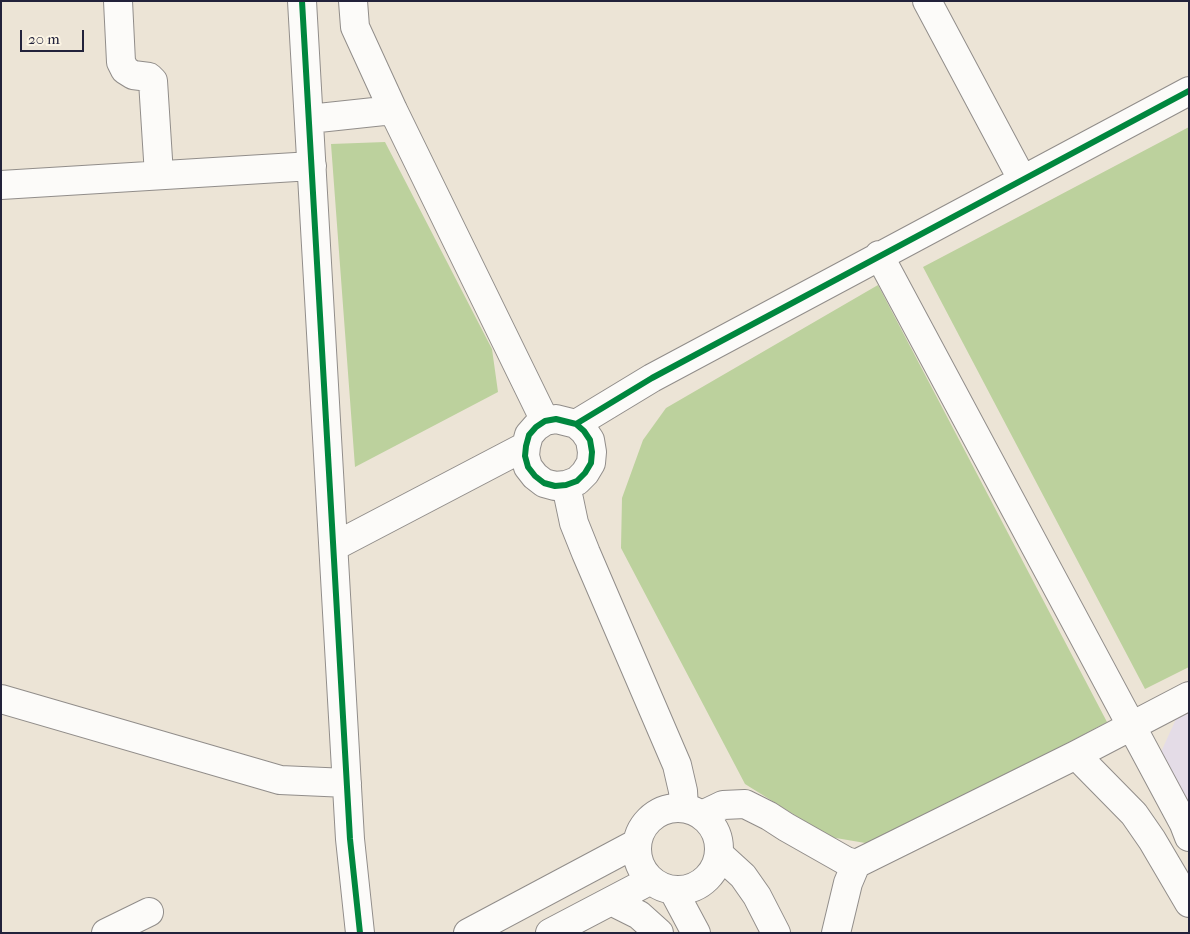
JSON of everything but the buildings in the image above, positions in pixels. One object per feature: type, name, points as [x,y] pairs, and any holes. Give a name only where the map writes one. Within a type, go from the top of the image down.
[{"type":"street","points":[[118,1],[121,62],[125,70],[133,75],[149,77],[153,81],[159,175]]},
{"type":"street","points":[[302,1],[350,839],[360,933]]},
{"type":"street","points":[[353,1],[355,27],[393,110],[545,422]]},
{"type":"street","points":[[927,1],[1022,179]]},
{"type":"street","points":[[576,424],[652,378],[1189,91]]},
{"type":"street","points":[[309,119],[393,110]]},
{"type":"street","points":[[1,185],[312,166]]},
{"type":"street","points":[[879,255],[1184,824],[1189,837]]},
{"type":"street","points":[[556,419],[576,424],[590,440],[591,463],[577,481],[555,486],[544,483],[535,476],[527,462],[526,446],[530,435],[536,427],[545,422],[556,419]]},
{"type":"street","points":[[334,546],[526,446]]},
{"type":"street","points":[[550,933],[611,901],[662,885],[686,890],[698,886],[708,878],[716,867],[720,855],[716,832],[710,822],[693,811],[683,791],[677,765],[574,523],[566,485]]},
{"type":"street","points":[[836,933],[848,883],[856,864],[1076,756],[1189,696]]},
{"type":"street","points":[[1,700],[280,780],[347,783]]},
{"type":"street","points":[[1076,756],[1134,814],[1152,840],[1189,903]]},
{"type":"street","points":[[696,933],[662,885],[642,870],[638,857],[637,844],[641,831],[648,820],[659,812],[671,808],[693,811],[724,805],[745,804],[846,861],[856,864]]},
{"type":"street","points":[[468,933],[637,844]]},
{"type":"street","points":[[720,855],[743,876],[757,896],[776,933]]},
{"type":"street","points":[[611,901],[639,915],[659,933]]},
{"type":"street","points":[[106,933],[149,912]]},
{"type":"shaded area","points":[[1189,713],[1189,811],[1161,752],[1176,719]]},
{"type":"green space","points":[[1189,127],[1189,667],[1145,689],[923,267]]},
{"type":"green space","points":[[385,142],[492,349],[498,392],[355,467],[331,144]]},
{"type":"green space","points":[[878,285],[1107,722],[877,845],[830,837],[745,784],[621,548],[622,498],[643,440],[666,408]]},
{"type":"cycle path","points":[[302,1],[350,839],[360,933]]},
{"type":"cycle path","points":[[576,424],[590,440],[591,463],[577,481],[555,486],[544,483],[528,467],[525,456],[529,435],[545,421],[556,419],[576,424],[652,378],[1189,91]]}]
